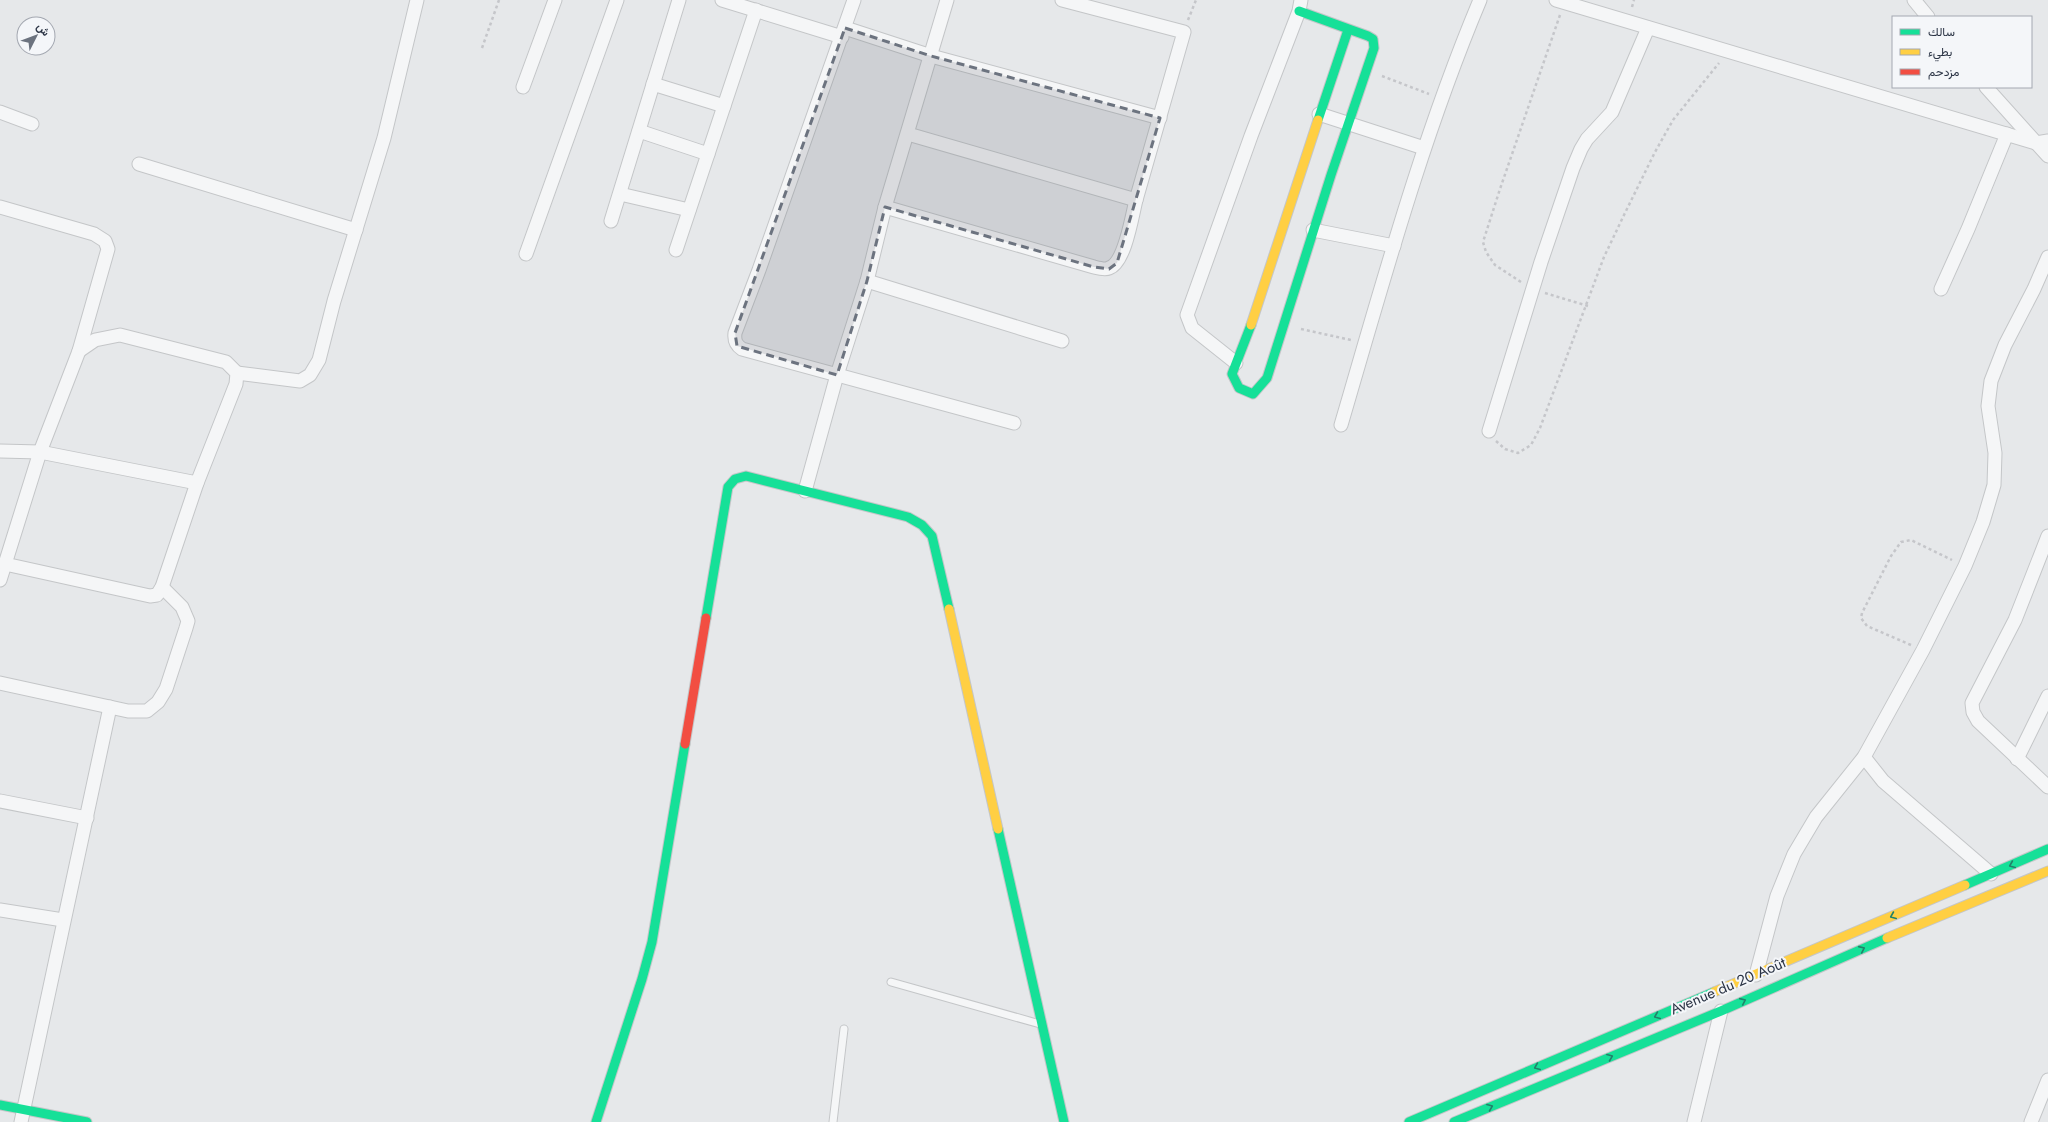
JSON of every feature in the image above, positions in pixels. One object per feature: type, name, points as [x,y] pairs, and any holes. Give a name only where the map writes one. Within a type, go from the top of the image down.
[{"type":"street","points":[[80,351],[95,340],[120,335],[226,362],[237,373],[300,381],[307,378],[313,372],[318,360],[334,301],[384,138],[417,0]]},
{"type":"street","points":[[523,87],[555,0]]},
{"type":"street","points":[[526,254],[617,0]]},
{"type":"street","points":[[611,221],[679,0]]},
{"type":"street","points":[[722,0],[1160,118]]},
{"type":"street","points":[[854,0],[734,339],[737,346],[742,349],[1014,423]]},
{"type":"street","points":[[805,491],[837,374],[867,281],[885,207],[947,0]]},
{"type":"street","points":[[885,207],[1094,267],[1108,269],[1117,263],[1124,249],[1136,200],[1184,32],[1062,0]]},
{"type":"street","points":[[1341,425],[1424,148],[1441,98],[1480,0]]},
{"type":"street","points":[[1914,0],[1927,16]]},
{"type":"street","points":[[1560,2],[2007,134],[2042,142]]},
{"type":"street","points":[[1236,363],[1192,328],[1187,315],[1251,136],[1300,6],[1348,30],[1368,36],[1375,43],[1367,70],[1313,230],[1267,378],[1253,394],[1243,392],[1234,382],[1232,374],[1253,320],[1319,114],[1348,30]]},
{"type":"street","points":[[676,250],[756,10]]},
{"type":"street","points":[[1489,431],[1532,289],[1581,149],[1595,130],[1612,112],[1648,28]]},
{"type":"street","points":[[653,84],[724,106]]},
{"type":"street","points":[[1987,88],[2042,142],[2048,156]]},
{"type":"street","points":[[0,112],[32,124]]},
{"type":"street","points":[[1319,114],[1424,148]]},
{"type":"street","points":[[639,131],[708,154]]},
{"type":"street","points":[[908,134],[1136,200]]},
{"type":"street","points":[[1941,288],[1968,230],[2007,134]]},
{"type":"street","points":[[139,164],[356,230]]},
{"type":"street","points":[[620,194],[689,210]]},
{"type":"street","points":[[0,207],[94,234],[105,241],[108,249],[80,351],[40,452],[0,580]]},
{"type":"street","points":[[1313,230],[1394,246]]},
{"type":"street","points":[[1756,975],[1776,896],[1794,854],[1816,817],[1864,757],[1923,650],[1965,566],[1983,522],[1994,485],[1995,453],[1988,406],[1991,381],[2005,345],[2034,289],[2048,257]]},
{"type":"street","points":[[867,281],[1062,341]]},
{"type":"street","points":[[5,564],[150,596],[157,594],[162,587],[197,483],[234,391],[237,373]]},
{"type":"street","points":[[0,451],[40,452],[197,483]]},
{"type":"street","points":[[596,1122],[642,979],[652,942],[728,487],[735,479],[746,476],[908,517],[922,525],[932,536],[1064,1122]]},
{"type":"street","points":[[2048,536],[2018,614],[1972,703],[1973,712],[1978,721],[2048,787]]},
{"type":"street","points":[[0,682],[110,707],[147,712],[158,702],[166,689],[188,621],[182,607],[162,587]]},
{"type":"street","points":[[2018,759],[2048,696]]},
{"type":"street","points":[[22,1116],[110,707]]},
{"type":"street","points":[[1864,757],[1883,781],[1991,874]]},
{"type":"street","points":[[0,801],[87,818]]},
{"type":"street","name":"Avenue du 20 Août","points":[[1409,1122],[2048,850]]},
{"type":"street","name":"Avenue du 20 Août","points":[[1458,1121],[1721,1011],[1892,935],[2048,871]]},
{"type":"street","points":[[0,910],[63,920]]},
{"type":"street","points":[[1694,1122],[1721,1011]]},
{"type":"street","points":[[2031,1122],[2048,1080]]},
{"type":"street","points":[[0,1105],[22,1116],[87,1122]]},
{"type":"lane","points":[[890,982],[1042,1024]]},
{"type":"lane","points":[[833,1122],[844,1029]]},
{"type":"path","points":[[482,48],[499,0]]},
{"type":"path","points":[[1184,32],[1196,0]]},
{"type":"path","points":[[1560,2],[1483,242],[1486,252],[1495,265],[1532,289],[1588,306]]},
{"type":"path","points":[[1489,431],[1498,444],[1505,449],[1518,453],[1531,445],[1540,428],[1588,306],[1604,257],[1655,152],[1673,120],[1686,102],[1728,52]]},
{"type":"path","points":[[1367,70],[1441,98]]},
{"type":"path","points":[[1283,324],[1365,343]]},
{"type":"path","points":[[1923,650],[1867,626],[1861,618],[1862,613],[1891,556],[1898,545],[1904,540],[1910,540],[1965,566]]},
{"type":"highlighted area","points":[[845,28],[931,56],[1160,118],[1117,263],[1109,269],[1094,267],[885,207],[867,281],[837,375],[737,346],[735,333]]},
{"type":"traffic: fast","points":[[1251,325],[1232,374],[1239,388],[1253,394],[1267,378],[1331,175],[1374,48],[1373,39],[1368,36],[1299,11]]},
{"type":"traffic: fast","points":[[1318,120],[1348,30]]},
{"type":"traffic: fast","points":[[706,618],[728,487],[735,479],[746,476],[908,517],[922,525],[932,536],[949,609]]},
{"type":"traffic: fast","points":[[596,1122],[642,979],[652,942],[685,744]]},
{"type":"traffic: fast","points":[[998,829],[1064,1122]]},
{"type":"traffic: fast","points":[[1965,885],[2048,849]]},
{"type":"traffic: fast","points":[[1454,1122],[1721,1011],[1887,938]]},
{"type":"traffic: fast","points":[[1409,1122],[1714,992]]},
{"type":"traffic: fast","points":[[0,1105],[87,1122]]},
{"type":"traffic: slow","points":[[1251,325],[1318,120]]},
{"type":"traffic: slow","points":[[949,609],[998,829]]},
{"type":"traffic: slow","points":[[1887,938],[2048,871]]},
{"type":"traffic: slow","points":[[1714,992],[1965,885]]},
{"type":"traffic: jam","points":[[685,744],[706,618]]}]
